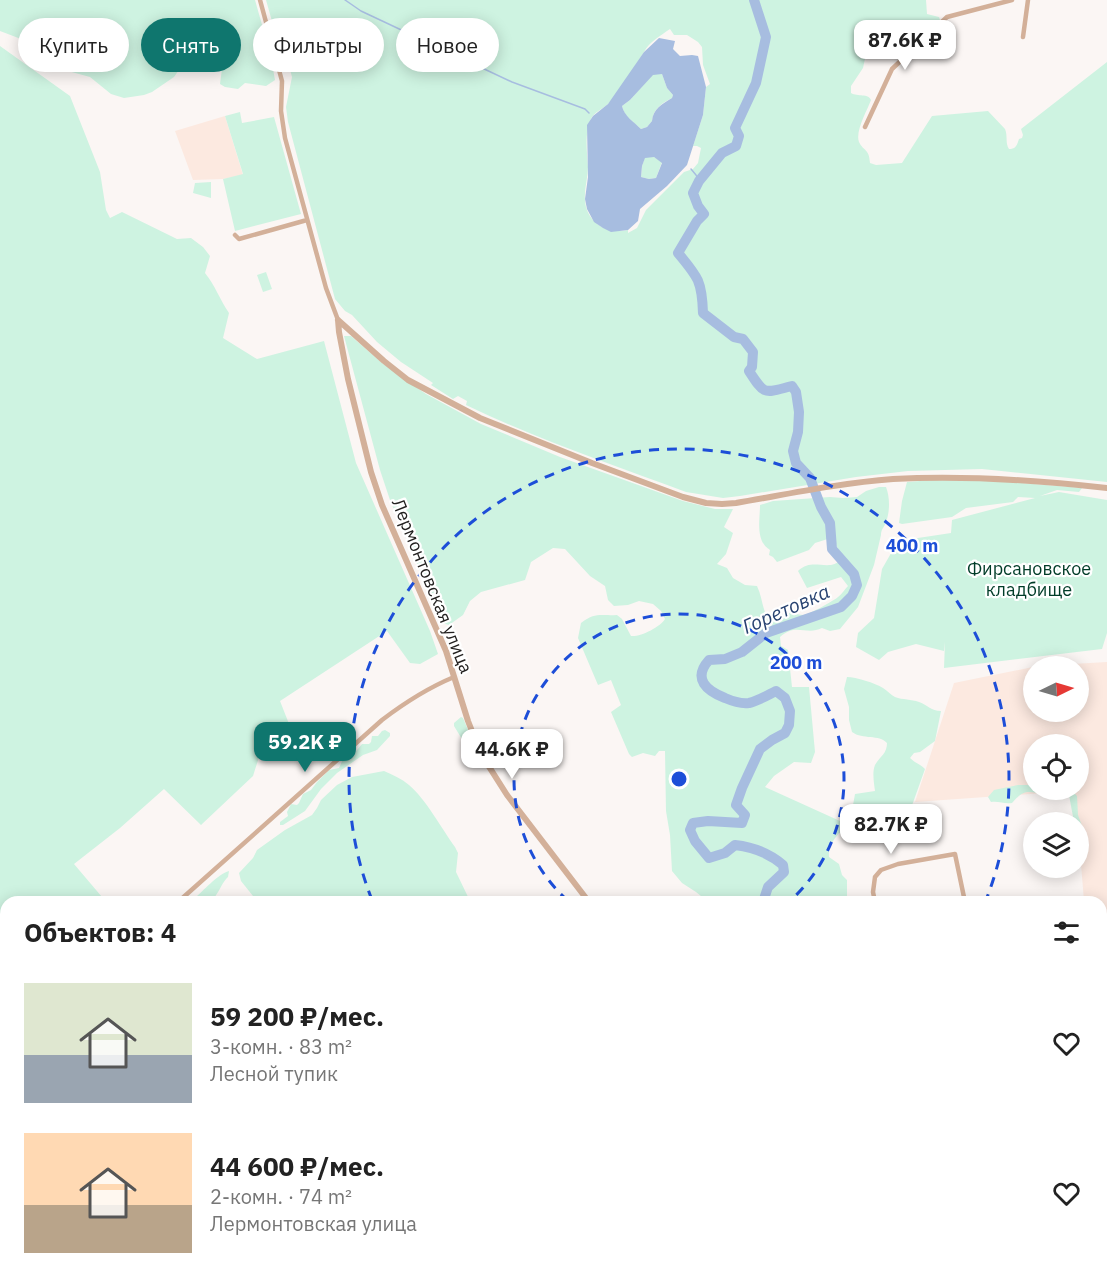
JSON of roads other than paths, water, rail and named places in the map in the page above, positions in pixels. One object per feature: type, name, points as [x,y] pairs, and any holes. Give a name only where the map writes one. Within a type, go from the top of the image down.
[{"type":"street","points":[[260,0],[282,81],[281,111],[285,138],[326,288],[338,320],[384,361],[421,388],[480,418],[592,464],[706,503],[736,503],[892,480],[953,477],[1107,488]]},
{"type":"street","points":[[865,127],[892,69],[947,17],[1012,0]]},
{"type":"street","points":[[1023,37],[1029,0]]},
{"type":"street","points":[[234,235],[239,239],[307,220]]},
{"type":"street","name":"Лермонтовская улица","points":[[338,320],[348,379],[371,472],[382,505],[446,651],[481,754],[507,795],[584,896]]},
{"type":"street","points":[[185,896],[382,720],[454,677]]},
{"type":"street","points":[[874,896],[874,877],[880,870],[898,864],[955,854],[964,896]]},
{"type":"water","points":[[659,38],[675,41],[673,49],[680,56],[698,56],[706,87],[703,115],[687,165],[640,209],[638,221],[628,230],[611,232],[594,222],[587,209],[585,199],[588,177],[587,125],[593,116],[608,104],[644,52]],"holes":[[[662,74],[667,88],[673,95],[672,98],[659,107],[652,121],[647,127],[641,129],[627,116],[622,106],[653,75]],[[654,157],[662,163],[656,178],[641,177],[645,158]]]},
{"type":"waterway","points":[[345,0],[361,11],[512,82],[585,109],[589,113]]},
{"type":"waterway","name":"Горетовка","points":[[754,0],[766,37],[756,83],[735,128],[739,136],[736,146],[722,153],[699,181],[693,193],[704,214],[697,221],[678,253],[698,280],[703,313],[734,337],[743,339],[753,352],[752,367],[749,371],[762,389],[770,391],[792,386],[796,392],[799,412],[798,432],[793,451],[796,463],[810,478],[830,523],[832,549],[854,574],[857,585],[852,596],[841,607],[766,633],[742,652],[725,659],[709,660],[702,673],[704,684],[725,698],[749,703],[776,691],[785,698],[790,711],[789,725],[785,733],[760,749],[742,788],[736,805],[745,815],[742,823],[708,821],[693,823],[690,830],[695,841],[709,858],[725,853],[735,845],[760,851],[783,865],[784,872],[768,887],[765,896]]},
{"type":"waterway","points":[[691,169],[699,181]]},
{"type":"park label","name":"Фирсановское кладбище","points":[[1029,579]]}]
